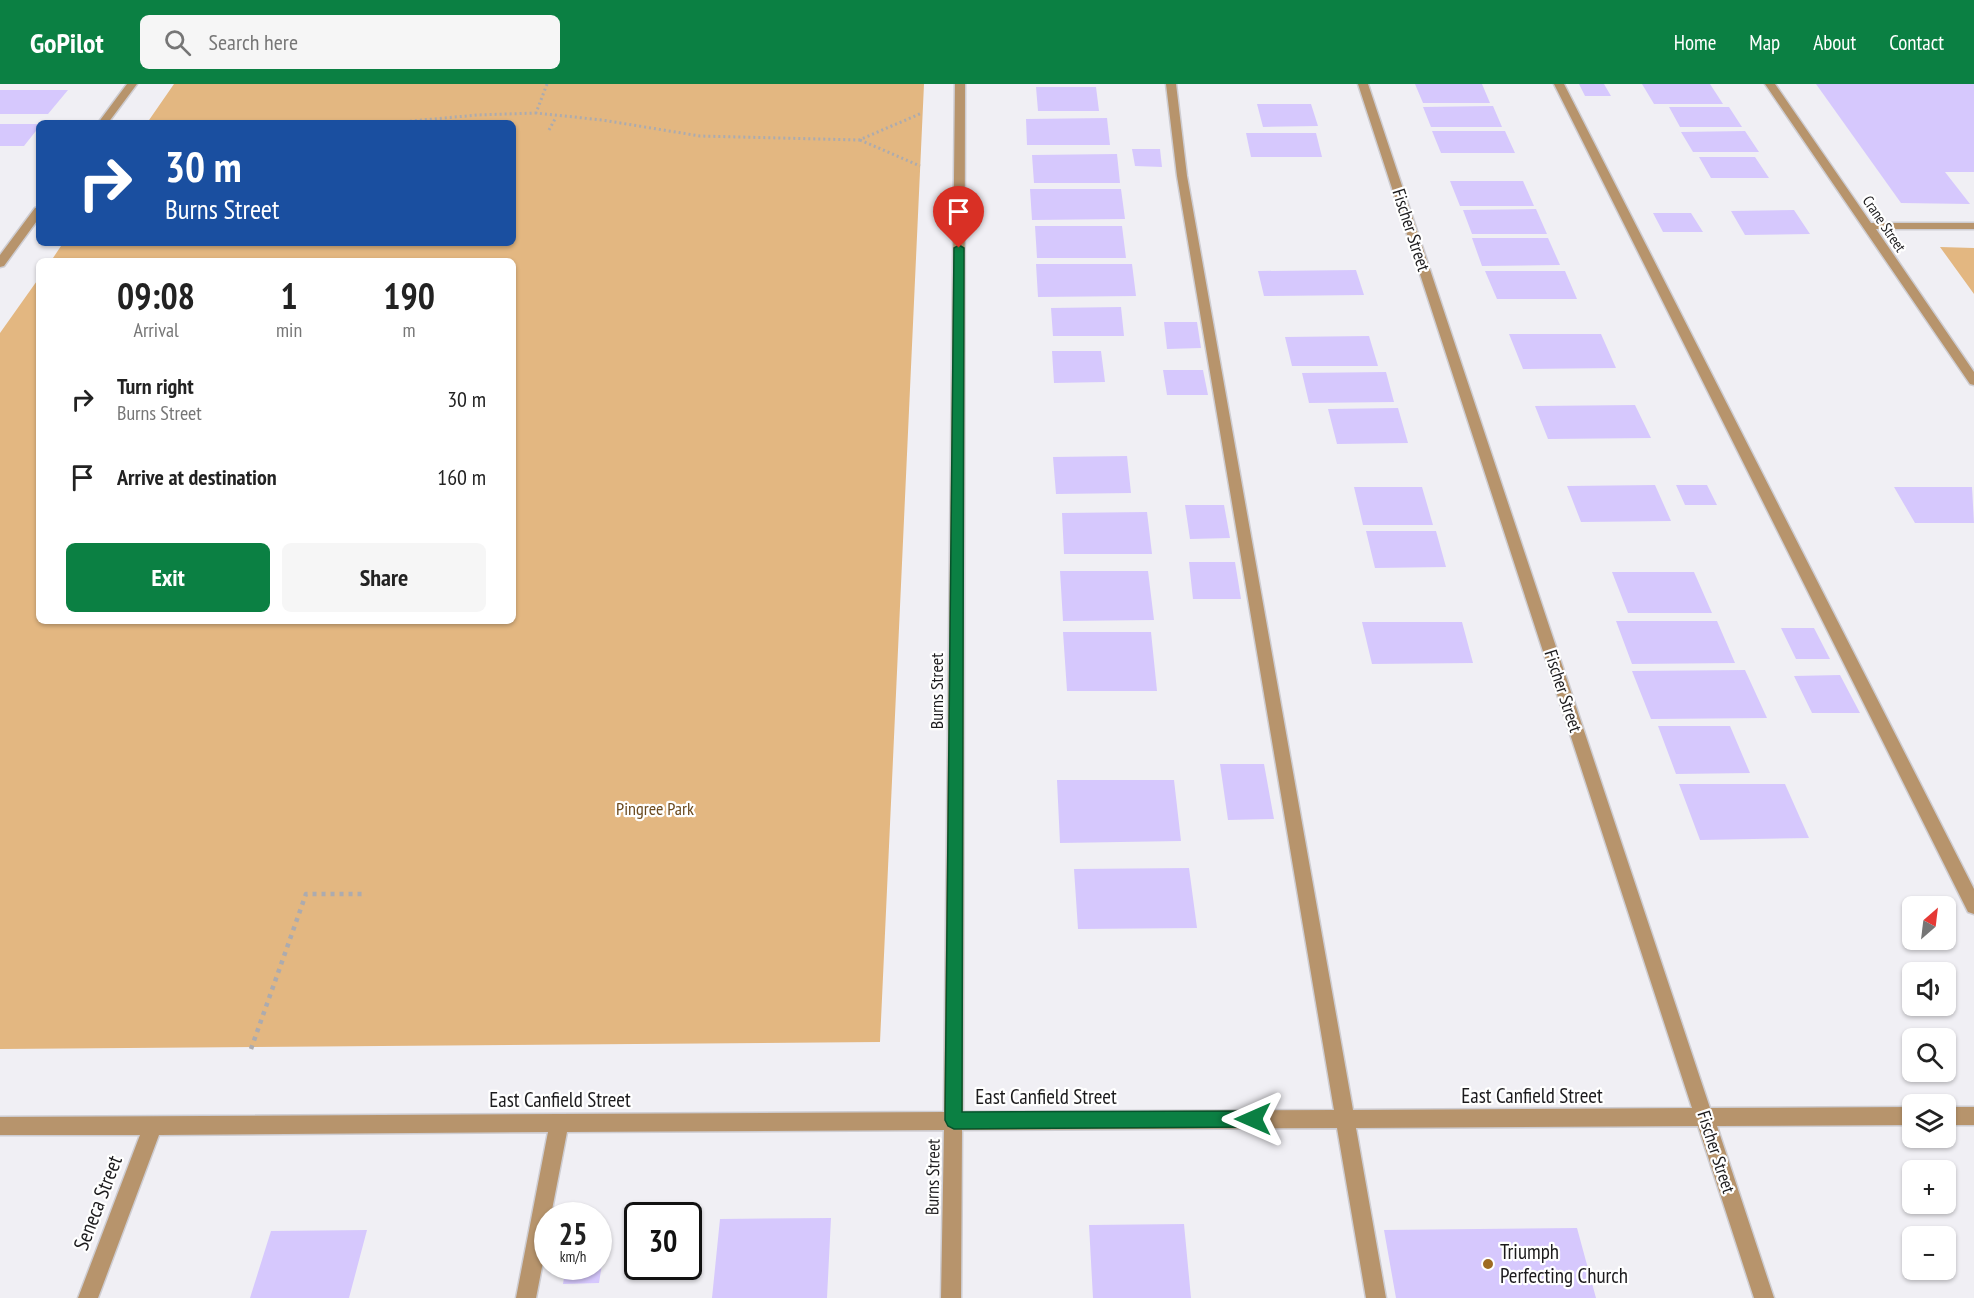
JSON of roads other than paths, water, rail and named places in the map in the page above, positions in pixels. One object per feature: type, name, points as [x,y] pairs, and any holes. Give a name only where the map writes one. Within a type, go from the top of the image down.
[{"type":"street","points":[[105,120],[132,84]]},
{"type":"street","name":"Burns Street","points":[[951,1298],[960,84]]},
{"type":"street","points":[[1170,84],[1184,188],[1376,1298]]},
{"type":"street","name":"Fischer Street","points":[[1363,84],[1764,1298]]},
{"type":"street","points":[[1559,84],[1974,906]]},
{"type":"street","name":"Crane Street","points":[[1770,84],[1974,381]]},
{"type":"street","points":[[0,263],[36,214]]},
{"type":"street","points":[[1868,226],[1974,226]]},
{"type":"street","name":"East Canfield Street","points":[[0,1126],[1902,1116]]},
{"type":"street","points":[[1956,1116],[1974,1116]]},
{"type":"street","points":[[526,1298],[560,1123]]},
{"type":"street","name":"Seneca Street","points":[[88,1298],[153,1125]]},
{"type":"place","name":"Triumph Perfecting Church","points":[[1488,1264]]},
{"type":"park label","name":"Pingree Park","points":[[655,809]]}]
